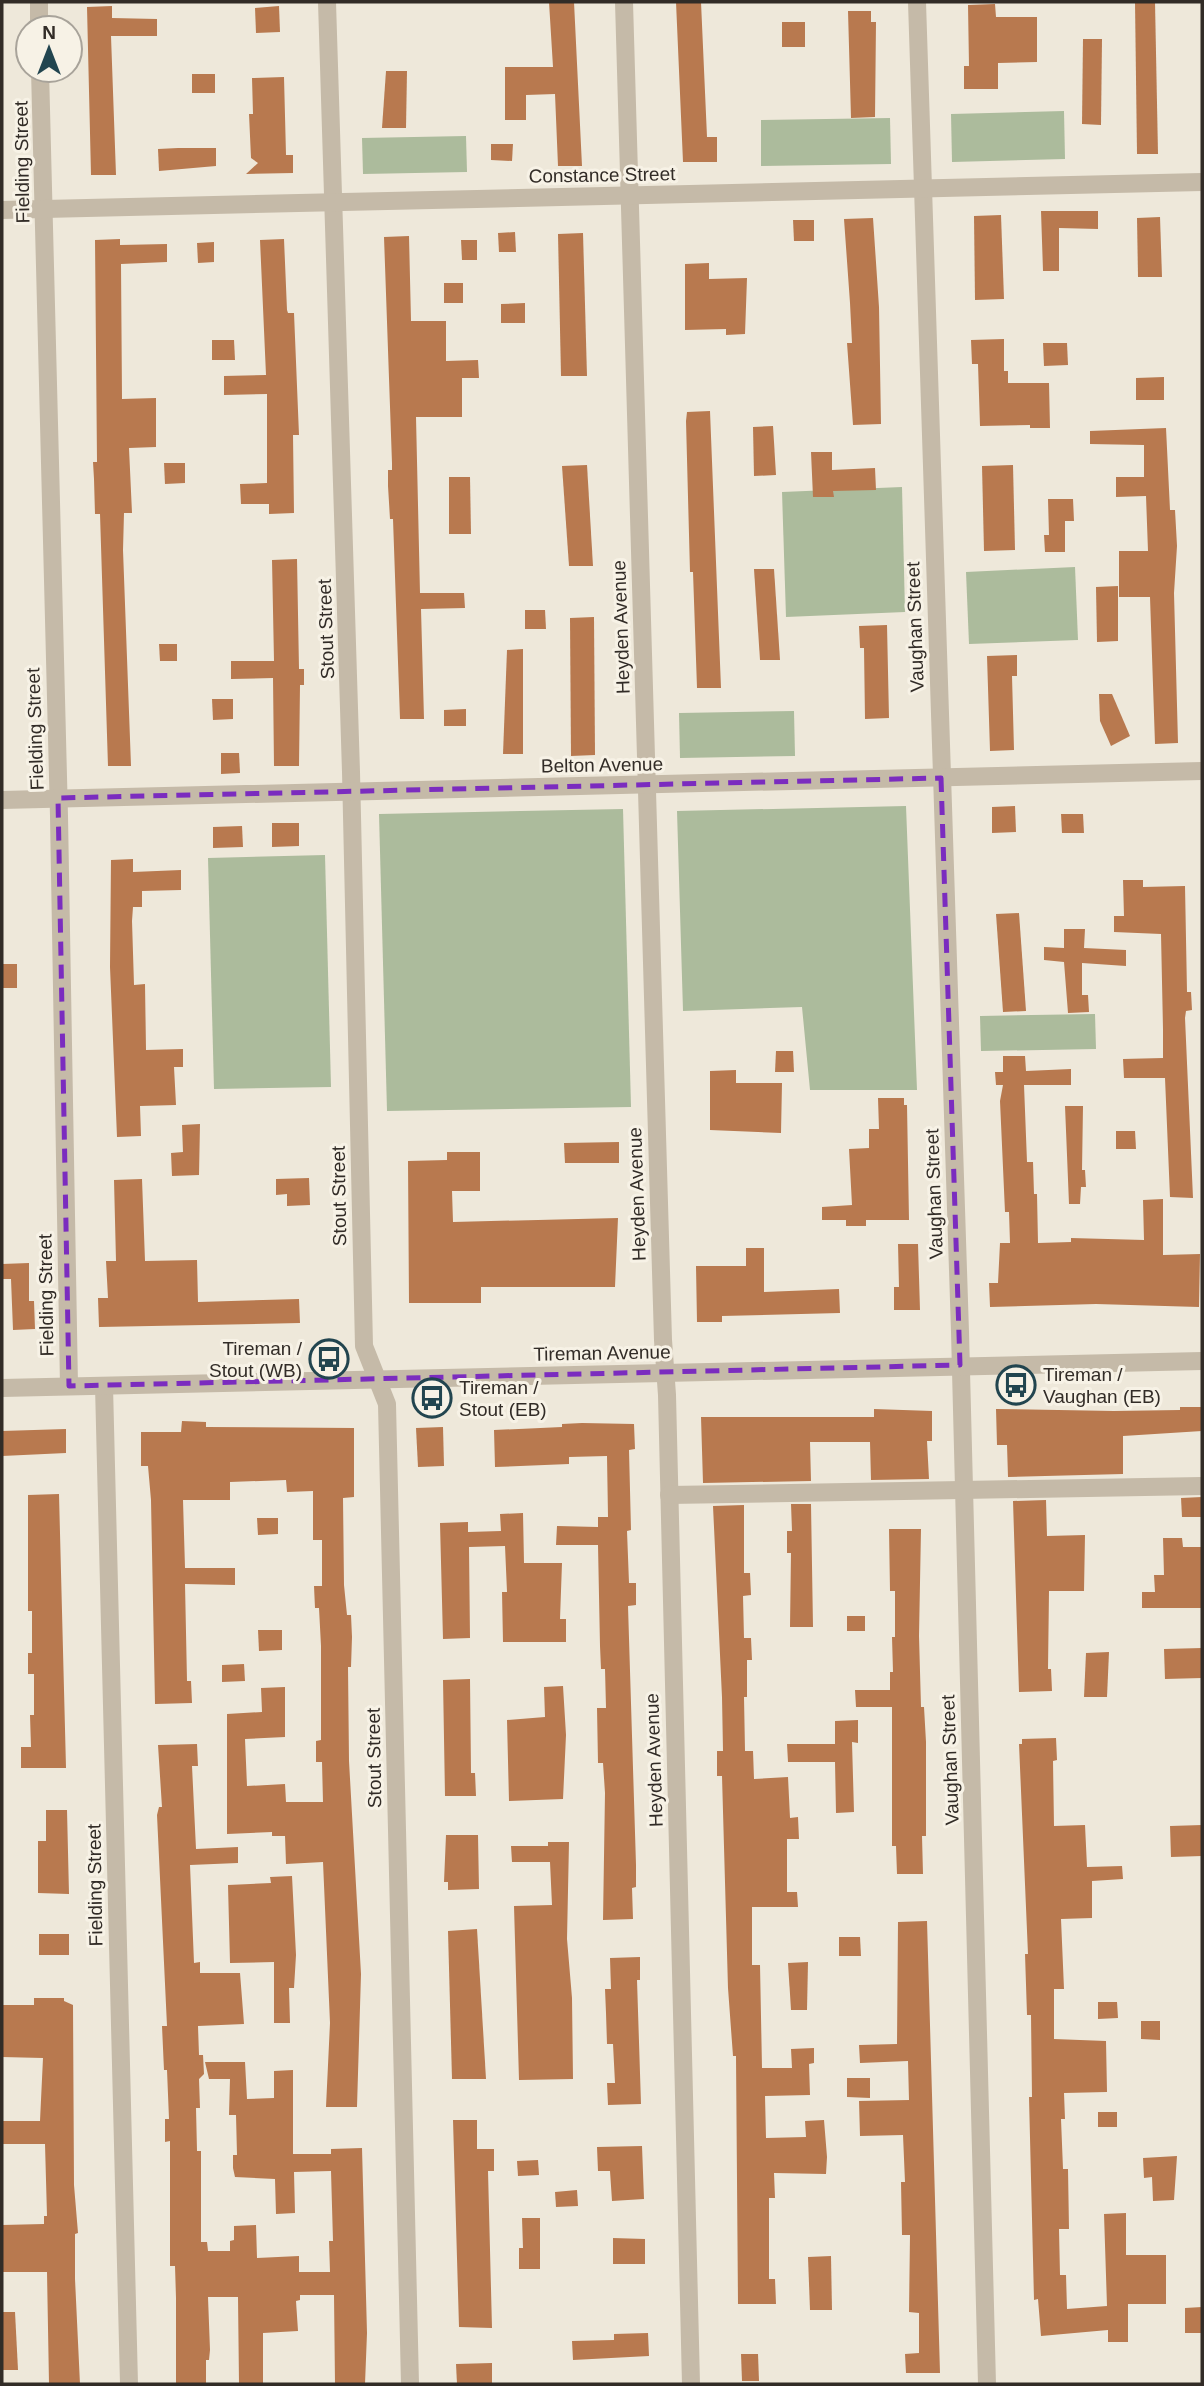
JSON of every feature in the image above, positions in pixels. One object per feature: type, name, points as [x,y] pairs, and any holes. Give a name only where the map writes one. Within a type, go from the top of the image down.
[{"type":"street","name":"Stout Street","points":[[327,2],[352,790],[364,1346],[387,1404],[410,2384]]},
{"type":"street","name":"Heyden Avenue","points":[[624,2],[666,1373],[691,2384]]},
{"type":"street","name":"Vaughan Street","points":[[917,2],[960,1365],[987,2384]]},
{"type":"street","name":"Fielding Street","points":[[40,84],[69,1386]]},
{"type":"street","name":"Constance Street","points":[[2,210],[1202,182]]},
{"type":"street","name":"Belton Avenue","points":[[2,800],[1202,771]]},
{"type":"street","name":"Tireman Avenue","points":[[2,1388],[1202,1361]]},
{"type":"street","name":"Fielding Street","points":[[104,1385],[129,2384]]},
{"type":"street","points":[[669,1495],[1202,1486]]},
{"type":"highlighted area","points":[[941,778],[960,1365],[69,1386],[58,798]]},
{"type":"green space","points":[[1064,111],[1065,159],[952,162],[951,114]]},
{"type":"green space","points":[[890,118],[891,164],[761,166],[761,120]]},
{"type":"green space","points":[[466,136],[467,172],[363,174],[362,138]]},
{"type":"green space","points":[[902,487],[905,612],[786,617],[782,492]]},
{"type":"green space","points":[[1075,567],[1078,640],[969,644],[966,572]]},
{"type":"green space","points":[[794,711],[795,756],[680,758],[679,713]]},
{"type":"green space","points":[[906,806],[917,1090],[810,1090],[802,1007],[683,1011],[677,811]]},
{"type":"green space","points":[[623,809],[631,1107],[387,1111],[379,814]]},
{"type":"green space","points":[[325,855],[331,1087],[214,1089],[208,858]]},
{"type":"green space","points":[[1095,1014],[1096,1049],[981,1051],[980,1016]]},
{"type":"building","points":[[549,2],[574,2],[582,166],[558,166],[555,94],[526,95],[526,120],[505,120],[505,67],[553,67]]},
{"type":"building","points":[[676,2],[701,2],[707,137],[717,137],[717,162],[683,162]]},
{"type":"building","points":[[1135,2],[1155,2],[1158,154],[1137,154]]},
{"type":"building","points":[[995,4],[996,17],[1037,17],[1037,62],[998,63],[998,89],[964,89],[964,66],[969,66],[968,5]]},
{"type":"building","points":[[112,6],[112,18],[157,19],[157,36],[111,36],[116,175],[91,175],[87,7]]},
{"type":"building","points":[[279,6],[280,32],[256,33],[255,8]]},
{"type":"building","points":[[848,11],[871,11],[871,22],[876,22],[875,117],[851,118]]},
{"type":"building","points":[[782,22],[805,22],[805,47],[782,47]]},
{"type":"building","points":[[1083,39],[1102,39],[1101,125],[1082,124]]},
{"type":"building","points":[[386,71],[407,71],[406,128],[382,128]]},
{"type":"building","points":[[192,74],[215,74],[215,93],[192,93]]},
{"type":"building","points":[[284,77],[286,155],[293,155],[293,173],[246,174],[258,163],[251,158],[249,114],[253,114],[252,78]]},
{"type":"building","points":[[491,144],[513,144],[512,161],[491,160]]},
{"type":"building","points":[[216,148],[216,166],[159,171],[158,149]]},
{"type":"building","points":[[1041,211],[1098,211],[1098,229],[1059,228],[1059,271],[1043,271]]},
{"type":"building","points":[[1001,215],[1004,299],[975,300],[974,216]]},
{"type":"building","points":[[1160,217],[1162,277],[1138,277],[1137,218]]},
{"type":"building","points":[[873,218],[879,307],[881,424],[853,425],[847,343],[852,343],[844,219]]},
{"type":"building","points":[[793,220],[814,220],[814,241],[794,241]]},
{"type":"building","points":[[515,232],[516,252],[499,252],[498,233]]},
{"type":"building","points":[[583,233],[587,376],[561,376],[558,234]]},
{"type":"building","points":[[409,236],[411,321],[446,321],[446,361],[478,360],[479,378],[462,378],[462,417],[416,417],[420,593],[464,593],[465,608],[421,609],[424,719],[400,719],[393,519],[390,519],[388,486],[388,470],[392,470],[392,463],[384,237]]},
{"type":"building","points":[[120,239],[120,245],[167,244],[167,262],[121,264],[122,399],[156,398],[156,447],[129,448],[132,513],[124,513],[123,550],[131,766],[108,766],[100,514],[95,514],[93,462],[97,462],[95,240]]},
{"type":"building","points":[[284,239],[287,310],[288,313],[294,313],[299,435],[293,435],[294,513],[269,514],[269,504],[241,504],[240,484],[267,483],[267,394],[224,395],[224,376],[266,375],[260,240]]},
{"type":"building","points":[[461,240],[477,240],[477,260],[462,260]]},
{"type":"building","points":[[214,242],[214,262],[198,263],[197,243]]},
{"type":"building","points":[[709,263],[709,279],[747,278],[745,334],[726,335],[726,329],[685,330],[685,264]]},
{"type":"building","points":[[444,283],[463,283],[463,303],[444,303]]},
{"type":"building","points":[[525,303],[525,323],[501,323],[501,304]]},
{"type":"building","points":[[1004,339],[1004,371],[1008,371],[1008,383],[1049,383],[1050,428],[1030,428],[1030,425],[980,426],[978,364],[972,364],[971,340]]},
{"type":"building","points":[[212,340],[234,340],[235,360],[212,360]]},
{"type":"building","points":[[1043,343],[1067,343],[1068,365],[1044,366]]},
{"type":"building","points":[[1164,377],[1164,400],[1136,400],[1136,378]]},
{"type":"building","points":[[710,411],[721,688],[697,688],[693,572],[690,572],[686,421],[687,412]]},
{"type":"building","points":[[773,426],[776,475],[754,476],[753,427]]},
{"type":"building","points":[[1166,428],[1170,510],[1175,510],[1177,546],[1174,593],[1178,743],[1155,744],[1150,597],[1119,597],[1119,551],[1148,551],[1146,496],[1116,497],[1116,477],[1144,477],[1144,445],[1090,444],[1090,431]]},
{"type":"building","points":[[811,452],[832,452],[832,470],[875,468],[876,490],[833,491],[834,497],[813,497]]},
{"type":"building","points":[[164,463],[185,463],[185,483],[165,484]]},
{"type":"building","points":[[587,465],[593,566],[569,566],[562,466]]},
{"type":"building","points":[[1013,465],[1015,550],[984,551],[982,466]]},
{"type":"building","points":[[449,477],[470,477],[471,534],[449,534]]},
{"type":"building","points":[[1048,499],[1073,499],[1074,521],[1065,521],[1065,552],[1045,552],[1044,535],[1049,535]]},
{"type":"building","points":[[297,559],[299,669],[304,669],[304,685],[300,685],[299,766],[274,766],[273,678],[231,679],[231,661],[274,661],[272,560]]},
{"type":"building","points":[[754,569],[774,569],[780,660],[760,660]]},
{"type":"building","points":[[1118,586],[1118,641],[1097,642],[1096,587]]},
{"type":"building","points":[[525,610],[545,610],[546,629],[525,629]]},
{"type":"building","points":[[594,617],[595,755],[571,756],[570,618]]},
{"type":"building","points":[[887,625],[889,718],[865,719],[864,648],[860,648],[859,626]]},
{"type":"building","points":[[159,644],[177,644],[177,661],[160,661]]},
{"type":"building","points":[[523,649],[523,754],[503,754],[507,650]]},
{"type":"building","points":[[1017,655],[1017,676],[1012,676],[1014,750],[990,751],[987,656]]},
{"type":"building","points":[[1099,694],[1112,694],[1130,736],[1111,746],[1100,721]]},
{"type":"building","points":[[212,699],[233,699],[233,719],[213,720]]},
{"type":"building","points":[[466,709],[466,726],[444,726],[444,710]]},
{"type":"building","points":[[221,753],[239,753],[240,773],[221,774]]},
{"type":"building","points":[[1015,806],[1016,832],[992,833],[992,807]]},
{"type":"building","points":[[1061,814],[1083,814],[1084,833],[1062,833]]},
{"type":"building","points":[[272,823],[299,823],[299,846],[272,847]]},
{"type":"building","points":[[242,826],[243,847],[213,848],[213,827]]},
{"type":"building","points":[[133,859],[133,872],[181,870],[181,890],[142,891],[142,907],[133,907],[132,921],[134,985],[145,984],[146,1050],[183,1049],[183,1067],[174,1067],[176,1105],[140,1106],[141,1136],[117,1137],[110,967],[111,860]]},
{"type":"building","points":[[1123,880],[1143,880],[1143,887],[1185,886],[1187,992],[1191,992],[1192,1010],[1186,1011],[1185,1018],[1193,1198],[1170,1197],[1165,1078],[1124,1078],[1123,1059],[1163,1058],[1163,1029],[1161,934],[1114,932],[1114,916],[1124,916]]},
{"type":"building","points":[[1019,913],[1026,1011],[1003,1012],[996,914]]},
{"type":"building","points":[[1064,929],[1085,929],[1084,948],[1126,950],[1126,966],[1082,963],[1082,995],[1088,995],[1089,1012],[1068,1013],[1064,962],[1044,960],[1044,947],[1064,948]]},
{"type":"building","points":[[2,964],[17,964],[17,988],[2,988]]},
{"type":"building","points":[[776,1051],[793,1051],[794,1072],[775,1072]]},
{"type":"building","points":[[1003,1056],[1025,1056],[1026,1071],[1071,1069],[1071,1085],[1024,1085],[1027,1162],[1033,1162],[1038,1243],[1071,1242],[1071,1238],[1144,1240],[1143,1200],[1163,1199],[1163,1255],[1200,1254],[1199,1307],[1096,1304],[990,1307],[989,1283],[998,1283],[1000,1243],[1010,1243],[1009,1212],[1005,1212],[1000,1101],[1003,1085],[996,1085],[995,1072],[1003,1072]]},
{"type":"building","points":[[736,1070],[736,1083],[782,1083],[781,1133],[710,1130],[710,1071]]},
{"type":"building","points":[[878,1098],[904,1098],[904,1105],[907,1105],[909,1220],[866,1220],[866,1226],[846,1226],[846,1220],[822,1220],[822,1207],[852,1205],[849,1149],[869,1148],[869,1129],[879,1129]]},
{"type":"building","points":[[1065,1106],[1083,1106],[1082,1170],[1085,1170],[1086,1187],[1081,1187],[1080,1204],[1069,1204]]},
{"type":"building","points":[[200,1124],[199,1175],[172,1176],[171,1153],[183,1152],[182,1125]]},
{"type":"building","points":[[1116,1131],[1135,1131],[1136,1149],[1116,1149]]},
{"type":"building","points":[[619,1142],[619,1163],[565,1163],[564,1143]]},
{"type":"building","points":[[447,1152],[480,1152],[480,1191],[452,1191],[453,1222],[618,1218],[615,1287],[481,1287],[481,1303],[409,1303],[408,1161],[447,1160]]},
{"type":"building","points":[[309,1178],[310,1205],[287,1206],[287,1194],[276,1195],[276,1179]]},
{"type":"building","points":[[142,1179],[145,1261],[197,1260],[198,1302],[299,1299],[300,1323],[99,1327],[98,1298],[108,1298],[106,1261],[116,1261],[114,1180]]},
{"type":"building","points":[[898,1244],[918,1244],[920,1310],[894,1310],[894,1287],[899,1287]]},
{"type":"building","points":[[746,1248],[764,1248],[764,1292],[839,1289],[840,1313],[722,1316],[722,1322],[697,1322],[696,1266],[746,1266]]},
{"type":"building","points":[[29,1263],[29,1301],[34,1301],[35,1329],[13,1330],[11,1279],[2,1279],[2,1264]]},
{"type":"building","points":[[1180,1407],[1202,1407],[1202,1431],[1123,1436],[1123,1474],[1008,1477],[1007,1445],[997,1445],[996,1409],[1114,1411],[1180,1410]]},
{"type":"building","points":[[874,1409],[932,1411],[932,1441],[927,1441],[929,1479],[871,1480],[870,1442],[810,1442],[811,1481],[703,1483],[701,1417],[874,1417]]},
{"type":"building","points":[[182,1421],[206,1422],[206,1427],[354,1428],[354,1497],[343,1498],[344,1585],[347,1615],[351,1615],[352,1637],[351,1667],[348,1667],[349,1761],[361,1974],[357,2107],[326,2107],[330,2023],[323,1862],[286,1864],[285,1836],[272,1836],[272,1832],[227,1834],[227,1714],[262,1712],[261,1688],[285,1687],[285,1737],[245,1739],[247,1786],[285,1784],[286,1802],[323,1802],[322,1762],[316,1762],[316,1741],[321,1740],[321,1646],[319,1608],[315,1608],[314,1586],[322,1586],[322,1540],[313,1540],[313,1491],[287,1492],[286,1480],[230,1482],[230,1500],[183,1500],[185,1568],[235,1568],[235,1585],[185,1584],[187,1681],[191,1681],[192,1703],[155,1704],[151,1500],[148,1466],[141,1466],[141,1432],[181,1432]]},
{"type":"building","points":[[562,1424],[634,1424],[635,1449],[629,1450],[631,1530],[627,1531],[629,1583],[636,1583],[636,1605],[628,1606],[636,1865],[636,1887],[632,1888],[633,1919],[603,1920],[605,1793],[603,1763],[598,1763],[597,1708],[606,1708],[605,1669],[601,1669],[598,1545],[556,1545],[557,1526],[598,1527],[598,1517],[608,1517],[607,1456],[569,1457],[569,1464],[495,1467],[494,1430],[562,1427]]},
{"type":"building","points":[[443,1427],[444,1466],[418,1467],[416,1428]]},
{"type":"building","points":[[66,1429],[66,1453],[2,1456],[2,1431]]},
{"type":"building","points":[[59,1494],[66,1768],[21,1768],[21,1747],[31,1747],[30,1715],[34,1715],[34,1674],[28,1674],[28,1653],[32,1653],[32,1611],[28,1611],[28,1495]]},
{"type":"building","points":[[1202,1497],[1202,1517],[1182,1517],[1181,1498]]},
{"type":"building","points":[[1046,1500],[1047,1536],[1085,1535],[1084,1591],[1049,1591],[1048,1669],[1051,1669],[1052,1691],[1019,1692],[1013,1501]]},
{"type":"building","points":[[791,1504],[811,1504],[813,1627],[790,1627],[791,1553],[787,1553],[787,1531],[792,1531]]},
{"type":"building","points":[[744,1505],[744,1573],[750,1573],[751,1595],[743,1596],[744,1638],[751,1638],[752,1660],[747,1660],[747,1697],[744,1697],[745,1751],[753,1751],[754,1779],[788,1777],[790,1818],[798,1817],[799,1839],[787,1839],[787,1892],[797,1892],[798,1907],[752,1907],[752,1965],[760,1965],[762,2068],[792,2068],[791,2049],[814,2048],[814,2063],[809,2064],[810,2095],[765,2096],[766,2138],[806,2137],[805,2121],[824,2120],[827,2157],[826,2174],[774,2173],[775,2198],[769,2198],[769,2279],[775,2279],[776,2304],[738,2304],[736,2056],[733,2056],[728,1988],[722,1776],[717,1776],[717,1751],[723,1751],[713,1506]]},
{"type":"building","points":[[523,1513],[524,1563],[562,1563],[560,1619],[566,1619],[566,1642],[503,1642],[502,1592],[507,1592],[505,1546],[469,1547],[470,1638],[443,1639],[440,1523],[468,1522],[468,1532],[501,1531],[500,1514]]},
{"type":"building","points":[[257,1518],[278,1518],[278,1534],[258,1535]]},
{"type":"building","points":[[889,1529],[921,1529],[919,1636],[921,1707],[924,1707],[926,1742],[926,1836],[922,1836],[923,1874],[897,1874],[896,1846],[892,1846],[892,1707],[856,1707],[855,1690],[890,1690],[890,1672],[893,1672],[892,1637],[895,1637],[895,1591],[890,1591]]},
{"type":"building","points":[[1163,1538],[1182,1538],[1183,1547],[1202,1547],[1202,1608],[1142,1608],[1142,1592],[1155,1592],[1154,1575],[1164,1575]]},
{"type":"building","points":[[847,1616],[865,1616],[865,1631],[847,1631]]},
{"type":"building","points":[[258,1630],[282,1630],[282,1650],[259,1651]]},
{"type":"building","points":[[1202,1648],[1202,1678],[1165,1679],[1164,1649]]},
{"type":"building","points":[[1109,1652],[1107,1697],[1084,1697],[1086,1653]]},
{"type":"building","points":[[244,1664],[245,1681],[222,1682],[222,1665]]},
{"type":"building","points":[[470,1679],[471,1773],[475,1773],[476,1796],[445,1796],[443,1680]]},
{"type":"building","points":[[563,1686],[566,1735],[563,1799],[509,1801],[507,1720],[545,1717],[544,1687]]},
{"type":"building","points":[[858,1720],[858,1743],[852,1742],[854,1812],[836,1813],[835,1762],[788,1762],[787,1744],[835,1744],[835,1721]]},
{"type":"building","points":[[1056,1738],[1057,1760],[1053,1761],[1054,1826],[1085,1825],[1087,1867],[1122,1866],[1123,1879],[1092,1881],[1092,1918],[1061,1919],[1064,1989],[1054,1989],[1054,2039],[1106,2041],[1107,2092],[1064,2093],[1065,2119],[1061,2119],[1063,2169],[1068,2169],[1069,2229],[1059,2229],[1060,2275],[1066,2275],[1067,2309],[1107,2306],[1104,2214],[1126,2213],[1126,2255],[1166,2255],[1166,2304],[1128,2304],[1128,2342],[1108,2342],[1108,2330],[1041,2336],[1038,2299],[1034,2300],[1029,2097],[1032,2097],[1031,2015],[1027,2015],[1025,1954],[1028,1954],[1019,1744],[1022,1744],[1022,1739]]},
{"type":"building","points":[[197,1744],[198,1766],[192,1766],[196,1849],[238,1847],[238,1863],[190,1865],[194,1963],[200,1962],[200,1973],[240,1973],[244,2024],[198,2026],[199,2055],[203,2055],[204,2074],[199,2079],[200,2108],[196,2108],[197,2151],[201,2151],[201,2242],[207,2242],[208,2251],[230,2251],[230,2241],[234,2240],[234,2226],[256,2225],[257,2258],[299,2256],[299,2272],[330,2272],[329,2241],[333,2241],[331,2171],[294,2172],[295,2213],[276,2214],[275,2179],[235,2177],[233,2155],[237,2155],[236,2115],[229,2115],[230,2079],[209,2079],[205,2062],[245,2062],[247,2099],[274,2098],[274,2071],[293,2070],[293,2154],[331,2154],[331,2149],[362,2148],[367,2333],[365,2384],[335,2384],[334,2295],[300,2295],[300,2300],[296,2301],[298,2331],[263,2333],[263,2384],[239,2384],[238,2297],[208,2297],[210,2350],[209,2360],[206,2360],[206,2384],[176,2384],[175,2266],[170,2266],[170,2141],[165,2142],[165,2119],[169,2119],[162,2026],[167,2026],[157,1815],[159,1807],[162,1807],[158,1745]]},
{"type":"building","points":[[46,1810],[67,1810],[69,1894],[38,1893],[38,1841],[46,1841]]},
{"type":"building","points":[[1202,1825],[1202,1856],[1171,1857],[1170,1826]]},
{"type":"building","points":[[446,1835],[478,1835],[479,1889],[448,1890],[448,1882],[444,1882]]},
{"type":"building","points":[[548,1842],[569,1842],[567,1939],[572,1998],[573,2079],[519,2080],[514,1906],[552,1905],[550,1862],[512,1862],[511,1846],[548,1846]]},
{"type":"building","points":[[292,1876],[296,1955],[294,1988],[289,1988],[290,2023],[274,2023],[274,1962],[230,1963],[228,1885],[271,1883],[270,1877]]},
{"type":"building","points":[[927,1921],[940,2373],[906,2373],[905,2354],[919,2353],[919,2313],[909,2312],[910,2235],[902,2235],[901,2182],[905,2182],[903,2135],[860,2136],[859,2101],[909,2100],[908,2061],[860,2063],[859,2045],[897,2044],[898,1922]]},
{"type":"building","points":[[477,1929],[486,2079],[452,2079],[448,1931]]},
{"type":"building","points":[[39,1934],[69,1934],[69,1955],[39,1955]]},
{"type":"building","points":[[839,1937],[860,1937],[861,1956],[839,1956]]},
{"type":"building","points":[[640,1957],[640,1980],[637,1980],[641,2104],[608,2105],[607,2083],[615,2083],[613,2044],[607,2044],[605,1989],[611,1989],[610,1958]]},
{"type":"building","points":[[808,1962],[807,2010],[791,2010],[788,1963]]},
{"type":"building","points":[[34,1998],[64,1998],[64,2001],[73,2005],[74,2185],[78,2233],[75,2234],[75,2279],[80,2384],[49,2384],[47,2272],[2,2272],[2,2225],[44,2224],[44,2216],[47,2216],[45,2144],[2,2144],[2,2121],[40,2121],[43,2058],[2,2057],[2,2005],[34,2005]]},
{"type":"building","points":[[1098,2002],[1117,2002],[1118,2018],[1098,2019]]},
{"type":"building","points":[[1141,2021],[1160,2021],[1160,2040],[1141,2039]]},
{"type":"building","points":[[847,2078],[870,2078],[870,2098],[847,2097]]},
{"type":"building","points":[[1098,2112],[1117,2112],[1117,2127],[1098,2127]]},
{"type":"building","points":[[453,2120],[477,2120],[477,2149],[494,2149],[494,2171],[488,2171],[492,2328],[459,2327]]},
{"type":"building","points":[[642,2146],[644,2199],[612,2201],[610,2171],[598,2171],[597,2147]]},
{"type":"building","points":[[1177,2156],[1174,2200],[1153,2201],[1152,2177],[1144,2178],[1143,2158]]},
{"type":"building","points":[[538,2160],[539,2175],[518,2176],[517,2161]]},
{"type":"building","points":[[577,2190],[578,2206],[556,2207],[555,2192]]},
{"type":"building","points":[[522,2218],[540,2218],[540,2269],[519,2269],[519,2248],[523,2248]]},
{"type":"building","points":[[613,2238],[645,2239],[645,2264],[613,2264]]},
{"type":"building","points":[[831,2256],[832,2310],[810,2310],[808,2257]]},
{"type":"building","points":[[1202,2307],[1202,2333],[1185,2333],[1185,2308]]},
{"type":"building","points":[[2,2312],[15,2312],[18,2370],[2,2370]]},
{"type":"building","points":[[648,2333],[649,2356],[573,2360],[572,2341],[614,2340],[614,2334]]},
{"type":"building","points":[[741,2354],[758,2354],[759,2381],[742,2381]]},
{"type":"building","points":[[492,2363],[492,2384],[457,2384],[456,2364]]},
{"type":"place","name":"Tireman / Stout (WB)","points":[[329,1359]]},
{"type":"place","name":"Tireman / Vaughan (EB)","points":[[1016,1385]]},
{"type":"place","name":"Tireman / Stout (EB)","points":[[432,1398]]}]
